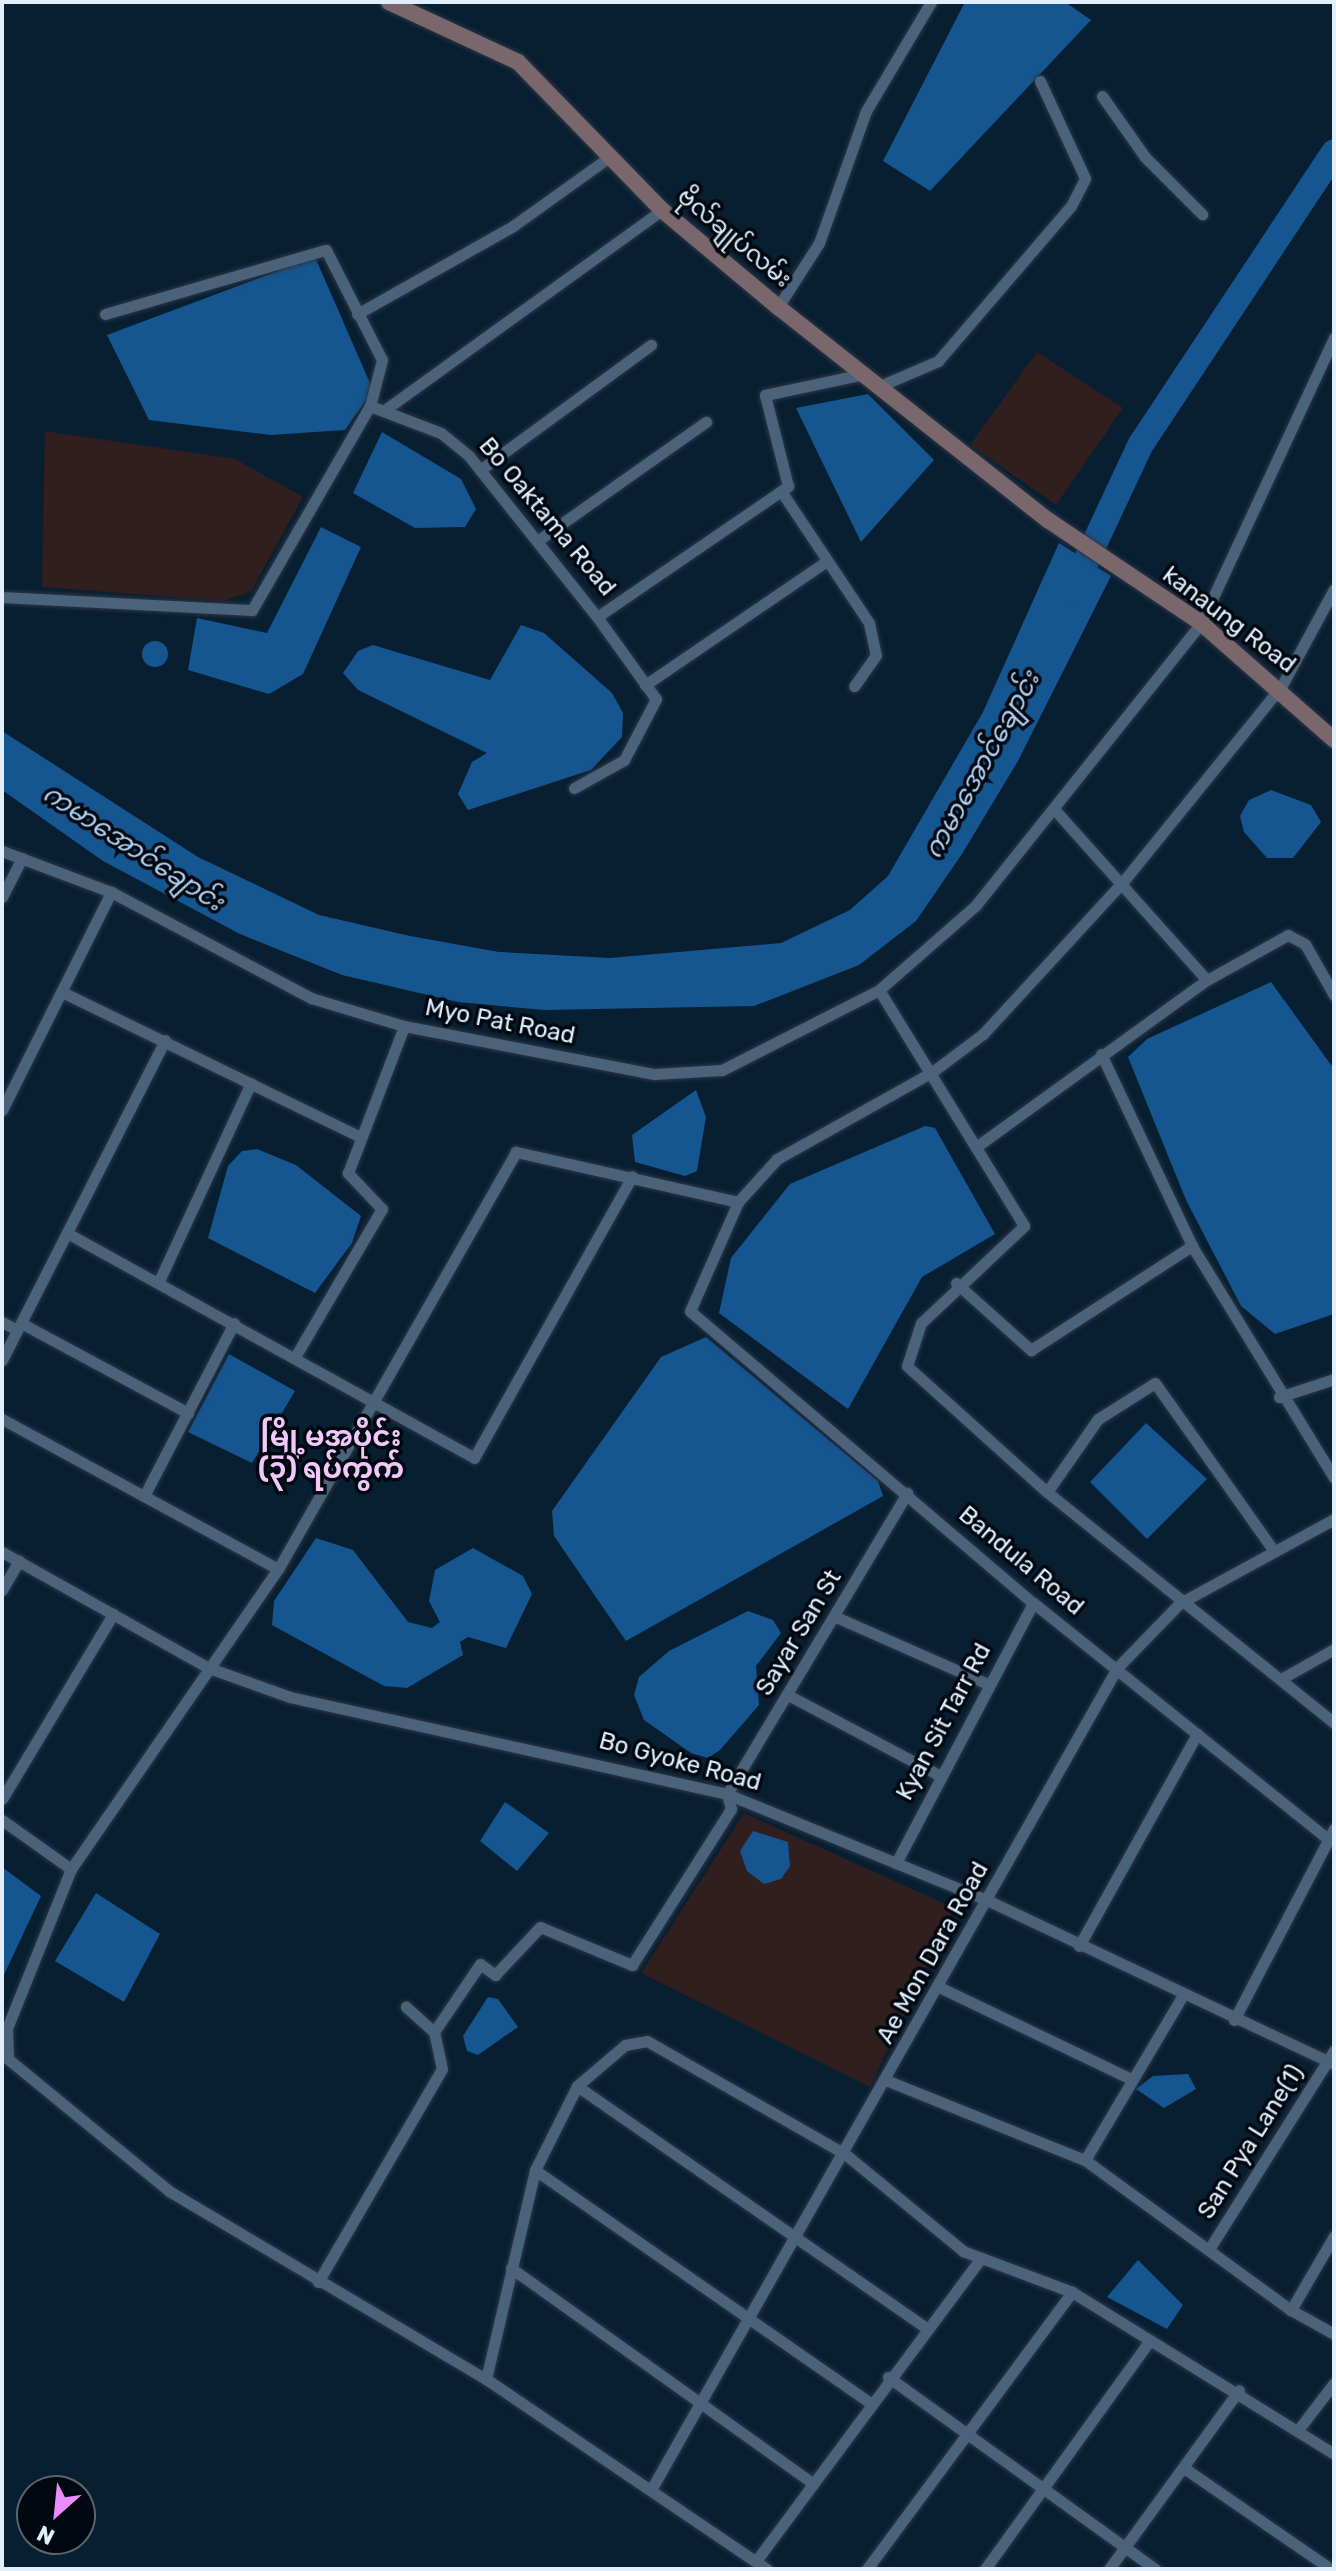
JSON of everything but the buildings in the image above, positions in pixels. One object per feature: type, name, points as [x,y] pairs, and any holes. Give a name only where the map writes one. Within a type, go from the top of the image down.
[{"type":"street","name":"ဗိုလ်ချုပ်လမ်း","points":[[389,2],[518,62],[608,158],[662,210],[778,307],[1048,520],[1128,575]]},
{"type":"street","points":[[778,307],[819,243],[866,111],[931,2]]},
{"type":"street","points":[[880,386],[938,361],[1071,206],[1085,178],[1040,81]]},
{"type":"street","points":[[1102,96],[1145,157],[1202,214]]},
{"type":"street","points":[[357,314],[513,226],[608,158]]},
{"type":"street","points":[[386,409],[662,210]]},
{"type":"street","points":[[2,597],[242,610],[258,602],[370,406],[382,360],[326,250],[105,314]]},
{"type":"street","name":"Myo Pat Road","points":[[2,851],[111,892],[311,998],[404,1026],[654,1074],[722,1070],[879,990],[976,905],[1201,623],[1334,338]]},
{"type":"street","points":[[480,470],[651,345]]},
{"type":"street","points":[[854,686],[876,655],[872,633],[824,563],[781,491],[788,486],[787,468],[765,395],[865,374]]},
{"type":"street","name":"Bo Oaktama Road","points":[[370,406],[386,409],[441,433],[480,470],[597,617],[781,491]]},
{"type":"street","points":[[537,541],[706,422]]},
{"type":"street","points":[[645,685],[824,563]]},
{"type":"street","name":"kanaung Road","points":[[1128,575],[1201,623],[1281,687],[1334,740]]},
{"type":"street","points":[[767,2569],[652,2488],[486,2379],[169,2191],[8,2059],[7,2028],[71,1869],[278,1569],[378,1404],[516,1152],[738,1202],[777,1159],[932,1072],[983,1034],[1122,883],[1281,687],[1334,589]]},
{"type":"street","points":[[574,788],[624,760],[656,699],[597,617]]},
{"type":"street","points":[[1054,809],[1207,980]]},
{"type":"street","points":[[2,897],[22,858]]},
{"type":"street","points":[[3,1108],[111,892]]},
{"type":"street","points":[[976,1147],[1207,980],[1288,935],[1305,944],[1334,995]]},
{"type":"street","points":[[879,990],[1024,1226],[956,1283],[921,1323],[907,1366],[1047,1492],[1180,1603],[1334,1723]]},
{"type":"street","points":[[62,992],[360,1137]]},
{"type":"street","points":[[295,1357],[382,1209],[348,1173],[404,1026]]},
{"type":"street","points":[[2,1360],[165,1040]]},
{"type":"street","points":[[1101,1054],[1192,1246],[1279,1397],[1334,1478]]},
{"type":"street","points":[[159,1281],[251,1083]]},
{"type":"street","points":[[67,1233],[159,1281],[474,1458],[632,1176]]},
{"type":"street","name":"Bandula Road","points":[[738,1202],[690,1311],[1033,1603],[1197,1734],[1331,1834]]},
{"type":"street","points":[[956,1283],[1031,1350],[1192,1246]]},
{"type":"street","points":[[2,1322],[19,1326],[188,1413]]},
{"type":"street","points":[[144,1496],[234,1323]]},
{"type":"street","points":[[1279,1397],[1334,1379]]},
{"type":"street","points":[[1047,1492],[1098,1419],[1155,1383],[1272,1548]]},
{"type":"street","points":[[2,1419],[278,1569]]},
{"type":"street","name":"Sayar San St","points":[[434,2032],[480,1964],[495,1975],[540,1927],[632,1965],[731,1809],[727,1794],[836,1617],[907,1493]]},
{"type":"street","name":"Ae Mon Dara Road","points":[[652,2488],[799,2238],[1117,1668],[1180,1603],[1272,1548],[1334,1519]]},
{"type":"street","name":"Bo Gyoke Road","points":[[2,1552],[209,1668],[290,1697],[727,1794],[987,1900],[1234,2020],[1332,2058]]},
{"type":"street","points":[[2,1590],[19,1561]]},
{"type":"street","name":"Kyan Sit Tarr Rd","points":[[896,1863],[939,1775],[1033,1603]]},
{"type":"street","points":[[2,1799],[113,1614]]},
{"type":"street","points":[[836,1617],[988,1684]]},
{"type":"street","points":[[1281,1679],[1334,1649]]},
{"type":"street","points":[[788,1695],[939,1775]]},
{"type":"street","points":[[1079,1946],[1197,1734]]},
{"type":"street","points":[[2,1820],[71,1869]]},
{"type":"street","points":[[1234,2020],[1331,1834]]},
{"type":"street","points":[[939,1987],[1131,2079]]},
{"type":"street","points":[[1085,2160],[1183,1995]]},
{"type":"street","points":[[318,2282],[442,2069],[434,2032],[406,2007]]},
{"type":"street","points":[[486,2379],[535,2170],[577,2086],[625,2045],[647,2041],[845,2154],[980,2259],[1072,2292],[1239,2390],[1334,2454]]},
{"type":"street","name":"San Pya Lane(1)","points":[[1211,2246],[1332,2058]]},
{"type":"street","points":[[888,2081],[1085,2160],[1211,2246],[1291,2310],[1334,2334]]},
{"type":"street","points":[[577,2086],[926,2328]]},
{"type":"street","points":[[535,2170],[870,2403]]},
{"type":"street","points":[[1291,2310],[1334,2236]]},
{"type":"street","points":[[756,2561],[888,2377],[980,2259]]},
{"type":"street","points":[[511,2268],[812,2483]]},
{"type":"street","points":[[867,2569],[1072,2292]]},
{"type":"street","points":[[985,2569],[1150,2340]]},
{"type":"street","points":[[888,2377],[1155,2569]]},
{"type":"street","points":[[1298,2430],[1334,2383]]},
{"type":"street","points":[[1109,2569],[1239,2390]]},
{"type":"street","points":[[1184,2468],[1331,2569]]},
{"type":"shaded area","points":[[1037,352],[1123,408],[1056,505],[970,445]]},
{"type":"shaded area","points":[[45,431],[235,459],[303,497],[251,592],[223,601],[42,587]]},
{"type":"shaded area","points":[[744,1813],[954,1908],[870,2087],[641,1973]]},
{"type":"water","points":[[965,2],[1065,2],[1091,20],[930,191],[883,161]]},
{"type":"water","points":[[315,257],[373,390],[345,430],[271,435],[149,420],[107,335]]},
{"type":"water","points":[[868,394],[934,460],[861,542],[796,408]]},
{"type":"water","points":[[382,432],[461,479],[476,509],[465,527],[415,528],[353,493]]},
{"type":"water","points":[[321,527],[361,547],[303,674],[269,694],[188,670],[197,618],[267,633]]},
{"type":"water","points":[[1059,543],[1111,576],[1018,761],[962,854],[916,921],[859,965],[754,1006],[544,1010],[458,1002],[342,975],[240,934],[103,861],[2,790],[2,731],[198,857],[319,915],[410,936],[499,952],[610,958],[781,943],[850,910],[888,876],[983,712]]},
{"type":"water","points":[[521,625],[544,633],[612,693],[623,713],[622,737],[591,770],[468,810],[458,794],[472,762],[487,753],[358,690],[343,673],[358,651],[373,645],[490,680]]},
{"type":"water","points":[[155,641],[165,644],[168,654],[165,664],[155,667],[145,664],[142,654],[145,644]]},
{"type":"water","points":[[1271,790],[1311,805],[1321,822],[1293,858],[1267,858],[1244,832],[1240,816],[1249,800]]},
{"type":"water","points":[[1271,982],[1334,1069],[1334,1314],[1275,1334],[1241,1306],[1186,1200],[1128,1057],[1147,1039]]},
{"type":"water","points":[[696,1090],[706,1117],[697,1171],[685,1176],[635,1162],[632,1135]]},
{"type":"water","points":[[925,1126],[935,1128],[995,1234],[922,1277],[848,1409],[719,1313],[731,1258],[790,1184]]},
{"type":"water","points":[[257,1149],[296,1165],[361,1216],[352,1243],[315,1293],[208,1238],[228,1166],[242,1151]]},
{"type":"water","points":[[706,1337],[878,1481],[883,1496],[626,1641],[554,1536],[552,1511],[661,1357]]},
{"type":"water","points":[[229,1354],[295,1391],[252,1463],[188,1432]]},
{"type":"water","points":[[1146,1423],[1207,1479],[1147,1539],[1090,1482]]},
{"type":"water","points":[[316,1538],[353,1550],[408,1622],[432,1628],[440,1622],[429,1601],[435,1570],[473,1548],[523,1576],[532,1594],[506,1648],[468,1637],[460,1642],[463,1655],[407,1688],[384,1686],[272,1625],[274,1601]]},
{"type":"water","points":[[748,1611],[773,1620],[781,1633],[756,1666],[759,1705],[720,1750],[708,1758],[691,1753],[644,1720],[634,1695],[639,1677],[669,1651]]},
{"type":"water","points":[[505,1802],[549,1833],[517,1871],[480,1841]]},
{"type":"water","points":[[753,1831],[788,1842],[790,1866],[781,1879],[764,1884],[747,1871],[740,1851]]},
{"type":"water","points":[[2,1867],[41,1896],[2,1979]]},
{"type":"water","points":[[96,1893],[160,1934],[124,2002],[55,1961]]},
{"type":"water","points":[[488,1997],[498,1999],[518,2027],[478,2055],[467,2051],[463,2036]]},
{"type":"water","points":[[1188,2074],[1196,2089],[1164,2108],[1136,2089],[1153,2076]]},
{"type":"water","points":[[1138,2260],[1183,2305],[1167,2329],[1107,2297]]},
{"type":"waterway","name":"ကမာအောင်ချောင်း","points":[[1072,591],[1141,444],[1334,152]]},
{"type":"district","name":"မြို့မအပိုင်း (၃) ရပ်ကွက်","points":[[331,1453]]}]
